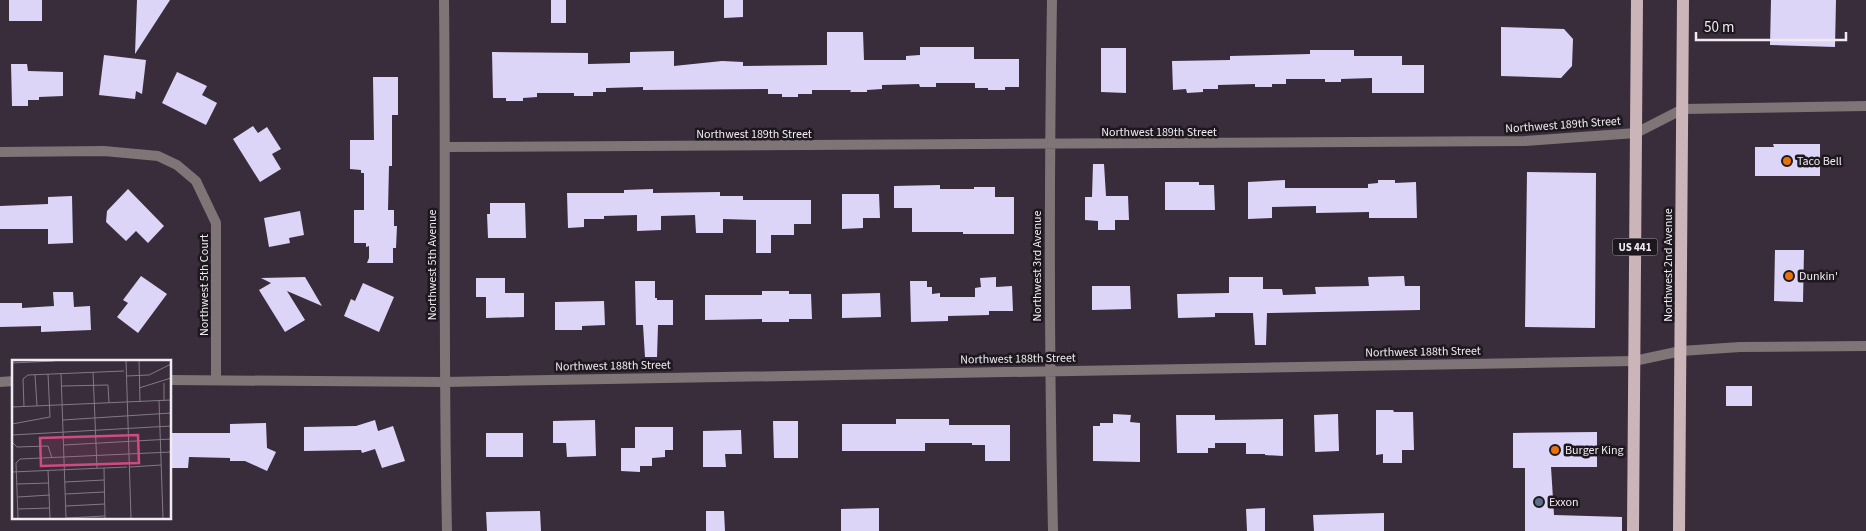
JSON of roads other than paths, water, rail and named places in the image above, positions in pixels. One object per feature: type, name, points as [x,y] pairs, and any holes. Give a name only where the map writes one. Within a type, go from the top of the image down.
[{"type":"main road","name":"US 441","points":[[1634,531],[1637,0]]},
{"type":"main road","name":"Northwest 2nd Avenue","points":[[1679,531],[1683,0]]},
{"type":"street","name":"Northwest 5th Avenue","points":[[444,0],[446,147],[444,382],[447,531]]},
{"type":"street","name":"Northwest 3rd Avenue","points":[[1052,0],[1049,145],[1053,531]]},
{"type":"street","name":"Northwest 189th Street","points":[[446,147],[1525,141],[1636,133],[1683,109],[1866,106]]},
{"type":"street","name":"Northwest 5th Court","points":[[0,152],[104,151],[158,156],[177,165],[196,181],[216,223],[216,379]]},
{"type":"street","name":"Northwest 188th Street","points":[[171,380],[444,382],[1634,361],[1681,350],[1740,347],[1866,346]]},
{"type":"place","name":"Taco Bell","points":[[1787,161]]},
{"type":"place","name":"Dunkin'","points":[[1789,276]]},
{"type":"place","name":"Burger King","points":[[1555,450]]},
{"type":"place","name":"Exxon","points":[[1539,502]]}]
